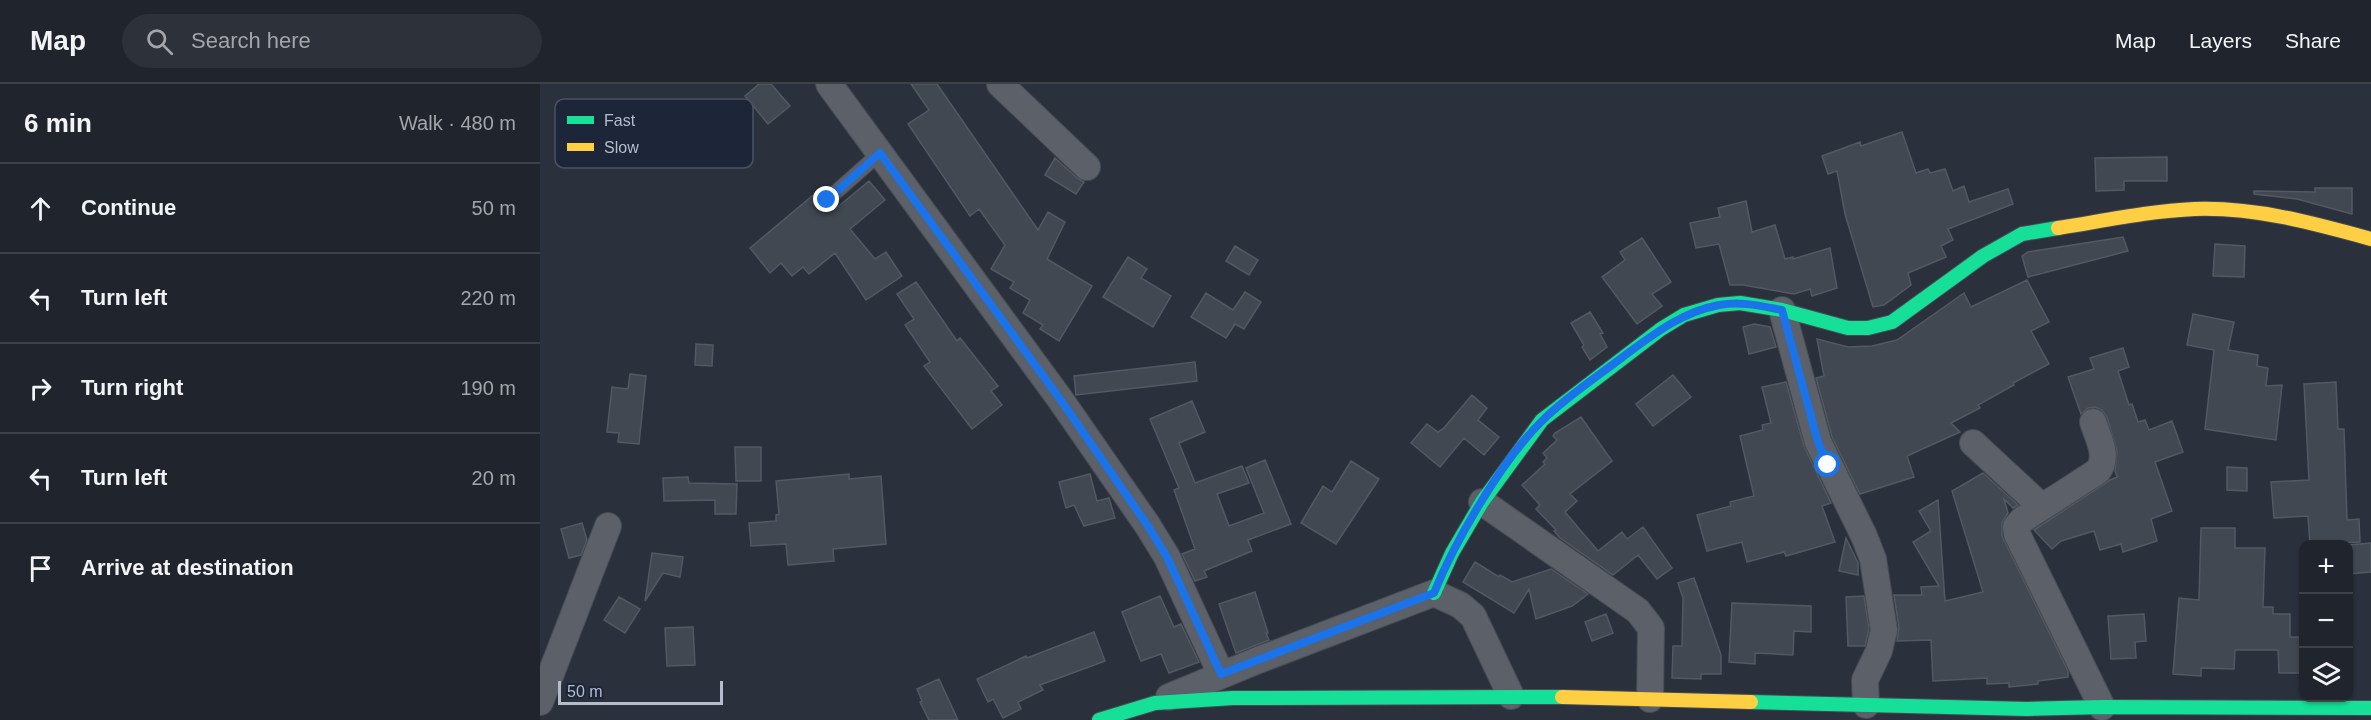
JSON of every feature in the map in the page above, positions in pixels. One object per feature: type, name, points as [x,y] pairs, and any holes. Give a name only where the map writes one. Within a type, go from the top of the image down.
[{"type":"street","points":[[829,84],[1060,399],[1148,526],[1167,557],[1221,674]]},
{"type":"street","points":[[1000,84],[1087,167]]},
{"type":"street","points":[[1099,720],[1155,702],[1221,674],[1434,593],[1452,553],[1482,502],[1542,420],[1661,328],[1684,315],[1718,305],[1740,303],[1782,310],[1848,328],[1892,322],[1983,256],[2022,234],[2163,212],[2195,209],[2230,210],[2292,217],[2371,239]]},
{"type":"street","points":[[1782,310],[1818,442],[1873,559],[1884,630],[1879,651],[1865,680],[1866,705]]},
{"type":"street","points":[[2093,422],[2104,454],[2098,471],[2022,520],[2016,527],[2017,534],[2102,707]]},
{"type":"street","points":[[1973,443],[2042,507]]},
{"type":"street","points":[[1482,502],[1638,611],[1646,619],[1651,628],[1650,699]]},
{"type":"street","points":[[540,702],[608,526]]},
{"type":"street","points":[[1434,593],[1460,605],[1473,615],[1511,696]]},
{"type":"street","points":[[1155,702],[1233,698],[1511,696],[1866,705],[1970,714],[2102,707],[2257,714],[2371,708]]},
{"type":"lane","points":[[827,200],[880,153]]},
{"type":"building","points":[[759,84],[771,84],[790,106],[768,124],[753,106],[753,99],[747,99],[745,96]]},
{"type":"building","points":[[911,84],[937,84],[1038,230],[1048,212],[1065,222],[1047,259],[1092,286],[1059,341],[1040,329],[1043,325],[1023,313],[1030,300],[1010,288],[1014,282],[991,269],[1005,245],[979,209],[970,216],[908,124],[929,110]]},
{"type":"building","points":[[1902,132],[1916,173],[1928,169],[1930,173],[1945,169],[1953,191],[1964,186],[1969,202],[2008,189],[2013,204],[1948,229],[1953,240],[1941,246],[1946,257],[1908,273],[1911,285],[1884,305],[1873,307],[1845,214],[1837,171],[1828,174],[1822,156],[1860,142],[1861,146]]},
{"type":"building","points":[[2167,157],[2167,181],[2124,181],[2124,190],[2096,191],[2095,158]]},
{"type":"building","points":[[1055,158],[1084,182],[1076,194],[1045,175]]},
{"type":"building","points":[[869,181],[885,200],[850,229],[875,259],[886,252],[902,276],[866,300],[835,253],[809,274],[803,267],[792,276],[781,263],[770,273],[750,248],[818,191],[821,194],[818,201],[820,205],[825,209],[832,207],[834,210]]},
{"type":"building","points":[[2315,188],[2352,188],[2352,214],[2297,199],[2254,194],[2254,191],[2315,192]]},
{"type":"building","points":[[1746,201],[1752,232],[1775,225],[1785,259],[1793,257],[1793,259],[1830,248],[1837,288],[1812,296],[1810,289],[1794,294],[1743,285],[1730,285],[1719,244],[1696,248],[1690,223],[1720,217],[1718,208]]},
{"type":"building","points":[[2123,237],[2128,251],[2028,277],[2022,256],[2028,252]]},
{"type":"building","points":[[1642,238],[1671,282],[1652,294],[1662,306],[1637,324],[1602,277],[1625,260],[1620,252]]},
{"type":"building","points":[[2215,244],[2245,246],[2244,277],[2213,276]]},
{"type":"building","points":[[1235,246],[1258,260],[1249,275],[1226,261]]},
{"type":"building","points":[[1128,257],[1147,269],[1141,278],[1171,296],[1153,327],[1103,297]]},
{"type":"building","points":[[2027,280],[2049,322],[2031,331],[2049,364],[2013,383],[2014,385],[1978,405],[1980,408],[1951,423],[1960,432],[1907,456],[1914,477],[1860,494],[1832,437],[1816,378],[1824,376],[1817,339],[1848,347],[1872,346],[1897,340],[1964,293],[1971,307]]},
{"type":"building","points":[[916,282],[957,341],[960,338],[998,386],[991,391],[1002,405],[972,429],[924,366],[930,362],[905,325],[914,319],[897,294]]},
{"type":"building","points":[[1245,292],[1261,302],[1244,329],[1235,324],[1226,338],[1191,317],[1206,293],[1233,310]]},
{"type":"building","points":[[1590,312],[1603,333],[1600,334],[1607,347],[1590,360],[1571,323]]},
{"type":"building","points":[[2193,314],[2234,322],[2228,350],[2258,355],[2257,366],[2268,368],[2266,386],[2282,385],[2276,440],[2205,429],[2214,350],[2187,345]]},
{"type":"building","points":[[1754,324],[1770,327],[1776,347],[1749,354],[1743,327]]},
{"type":"building","points":[[696,344],[713,345],[712,366],[695,365]]},
{"type":"building","points":[[2123,348],[2129,367],[2118,371],[2129,405],[2132,404],[2138,422],[2145,420],[2149,430],[2172,421],[2183,452],[2155,462],[2172,511],[2151,519],[2157,541],[2123,552],[2121,544],[2100,550],[2094,531],[2061,541],[2052,549],[2034,530],[2117,477],[2115,471],[2117,451],[2107,417],[2102,410],[2095,407],[2088,408],[2081,414],[2068,377],[2094,369],[2090,358]]},
{"type":"building","points":[[1195,362],[1197,381],[1076,395],[1074,376]]},
{"type":"building","points":[[630,374],[646,376],[639,444],[618,442],[619,433],[607,432],[612,387],[628,389]]},
{"type":"building","points":[[1673,375],[1691,397],[1653,426],[1636,404]]},
{"type":"building","points":[[1786,382],[1804,446],[1831,503],[1822,506],[1835,542],[1786,556],[1784,552],[1747,562],[1742,542],[1707,551],[1697,515],[1731,506],[1730,502],[1754,496],[1740,436],[1763,430],[1762,425],[1771,423],[1762,387]]},
{"type":"building","points":[[2336,382],[2338,429],[2344,429],[2347,520],[2359,519],[2360,542],[2310,540],[2308,516],[2274,518],[2271,482],[2309,480],[2304,384]]},
{"type":"building","points":[[1472,395],[1487,408],[1478,420],[1499,437],[1484,455],[1464,438],[1440,467],[1411,443],[1427,424],[1438,432],[1443,429]]},
{"type":"building","points":[[1192,401],[1205,432],[1179,443],[1195,483],[1242,466],[1249,483],[1217,494],[1229,526],[1264,513],[1246,468],[1265,460],[1291,524],[1248,540],[1252,551],[1204,571],[1207,577],[1195,581],[1182,554],[1195,549],[1174,490],[1179,488],[1150,419]]},
{"type":"building","points":[[1581,417],[1612,461],[1570,494],[1577,501],[1565,512],[1598,551],[1622,532],[1627,539],[1643,527],[1672,568],[1657,579],[1638,555],[1613,575],[1560,538],[1554,531],[1556,530],[1536,509],[1540,505],[1522,485],[1545,464],[1543,462],[1547,458],[1543,453],[1557,440],[1553,436],[1555,433]]},
{"type":"building","points":[[735,447],[761,447],[761,481],[736,481]]},
{"type":"building","points":[[1351,461],[1379,479],[1336,544],[1301,523],[1323,486],[1332,492]]},
{"type":"building","points":[[2227,467],[2247,468],[2247,491],[2227,490]]},
{"type":"building","points":[[1983,473],[2018,505],[2013,508],[2004,499],[2008,513],[2002,523],[2002,536],[2068,671],[2068,677],[2038,681],[2038,684],[2009,687],[2009,683],[1987,684],[1987,678],[1933,681],[1931,640],[1897,641],[1899,628],[1894,595],[1922,595],[1921,587],[1939,586],[1913,542],[1931,531],[1919,511],[1938,500],[1945,601],[1983,592],[1952,491]]},
{"type":"building","points":[[849,474],[849,479],[881,476],[886,544],[833,549],[834,561],[788,565],[786,544],[751,546],[749,523],[776,521],[776,515],[779,514],[776,481]]},
{"type":"building","points":[[1090,474],[1097,501],[1109,498],[1115,518],[1084,526],[1074,505],[1066,508],[1059,482]]},
{"type":"building","points":[[688,477],[689,483],[737,484],[736,514],[715,514],[715,500],[664,501],[663,478]]},
{"type":"building","points":[[582,523],[587,540],[581,555],[569,558],[561,529]]},
{"type":"building","points":[[2201,528],[2235,528],[2235,548],[2265,548],[2263,607],[2273,607],[2273,614],[2290,614],[2290,637],[2299,637],[2299,673],[2279,673],[2278,650],[2235,650],[2234,669],[2201,668],[2201,676],[2173,674],[2179,598],[2199,600]]},
{"type":"building","points":[[1846,538],[1858,563],[1858,575],[1839,571]]},
{"type":"building","points":[[2371,543],[2371,572],[2353,574],[2353,545]]},
{"type":"building","points":[[652,553],[683,557],[680,577],[663,573],[645,601]]},
{"type":"building","points":[[1475,562],[1512,582],[1551,569],[1588,594],[1572,606],[1536,619],[1529,589],[1514,613],[1463,582]]},
{"type":"building","points":[[1694,578],[1721,655],[1721,674],[1701,674],[1701,679],[1672,678],[1673,646],[1682,646],[1683,598],[1678,583]]},
{"type":"building","points":[[1255,592],[1269,640],[1236,653],[1219,604]]},
{"type":"building","points":[[1160,596],[1174,627],[1181,624],[1199,662],[1169,673],[1161,654],[1141,661],[1122,612]]},
{"type":"building","points":[[1864,596],[1869,629],[1865,646],[1848,646],[1846,597]]},
{"type":"building","points":[[619,597],[640,609],[625,633],[604,620]]},
{"type":"building","points":[[1732,603],[1811,606],[1811,632],[1794,631],[1793,655],[1755,653],[1755,664],[1729,662]]},
{"type":"building","points":[[1606,614],[1613,633],[1592,641],[1585,622]]},
{"type":"building","points":[[2144,614],[2146,641],[2135,642],[2136,658],[2111,659],[2108,616]]},
{"type":"building","points":[[693,627],[695,665],[667,666],[665,628]]},
{"type":"building","points":[[1094,632],[1105,661],[1040,685],[1043,690],[1018,702],[1021,709],[1003,718],[993,699],[988,702],[977,679],[1026,656],[1027,658]]},
{"type":"building","points":[[939,679],[958,720],[929,720],[920,702],[922,701],[917,689]]},
{"type":"traffic: fast","points":[[1434,593],[1452,553],[1482,502],[1542,420],[1661,329],[1684,315],[1718,305],[1740,303],[1782,310],[1848,328],[1868,328],[1892,322],[1983,256],[2022,234],[2058,228]]},
{"type":"traffic: fast","points":[[1099,720],[1155,703],[1233,698],[1562,697]]},
{"type":"traffic: fast","points":[[1751,702],[2027,709],[2371,708]]},
{"type":"traffic: slow","points":[[2058,228],[2161,212],[2217,209],[2284,217],[2371,239]]},
{"type":"traffic: slow","points":[[1562,697],[1751,702]]},
{"type":"route","points":[[827,200],[880,153],[1124,489],[1167,557],[1221,674],[1434,593],[1452,553],[1482,502],[1542,420],[1661,328],[1684,315],[1718,305],[1740,303],[1782,310],[1818,442],[1828,465]]}]
